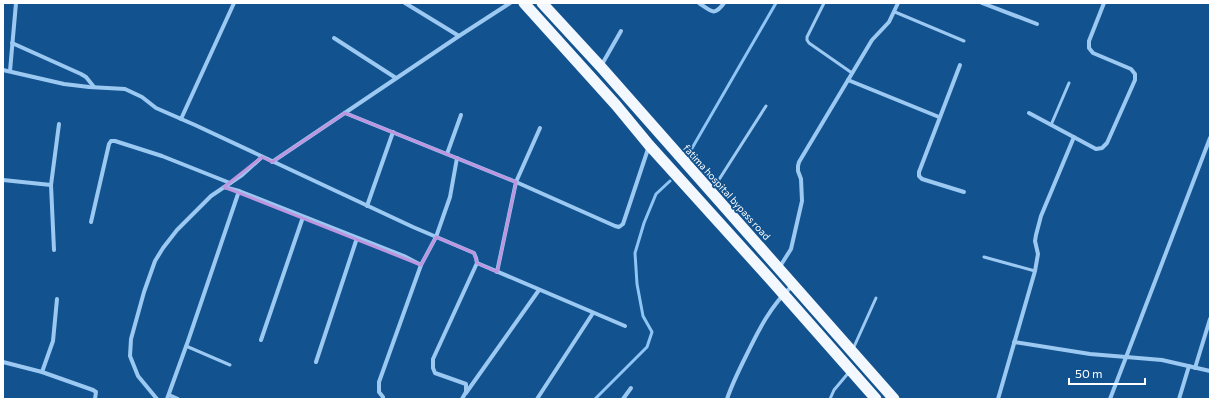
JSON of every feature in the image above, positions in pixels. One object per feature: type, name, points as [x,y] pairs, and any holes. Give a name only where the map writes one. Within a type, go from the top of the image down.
[{"type":"highway","points":[[524,3],[876,399]]},
{"type":"highway","name":"fatima hospital bypass road","points":[[542,3],[601,67],[894,399]]},
{"type":"highway","points":[[616,106],[627,97]]},
{"type":"street","points":[[10,71],[16,3]]},
{"type":"street","points":[[181,119],[234,3]]},
{"type":"street","points":[[405,3],[459,36]]},
{"type":"street","points":[[272,162],[510,3]]},
{"type":"street","points":[[699,3],[712,12],[716,12],[724,3]]},
{"type":"street","points":[[779,268],[791,249],[802,201],[801,179],[798,166],[872,40],[889,22],[898,3]]},
{"type":"street","points":[[982,3],[1037,24]]},
{"type":"street","points":[[999,9],[1001,3]]},
{"type":"street","points":[[1029,114],[1096,149],[1102,148],[1107,143],[1135,80],[1135,74],[1131,69],[1094,53],[1089,48],[1089,41],[1104,3]]},
{"type":"street","points":[[601,67],[621,31]]},
{"type":"street","points":[[334,38],[396,78]]},
{"type":"street","points":[[12,43],[82,74],[94,87]]},
{"type":"street","points":[[960,65],[918,172],[922,179],[964,192]]},
{"type":"street","points":[[3,70],[64,84],[125,89],[142,97],[156,108],[367,206],[474,253],[477,263],[432,363],[435,373],[466,384],[466,392],[463,398]]},
{"type":"street","points":[[848,80],[940,117]]},
{"type":"street","points":[[345,113],[516,182],[619,227],[623,224],[649,145]]},
{"type":"street","points":[[447,154],[462,115]]},
{"type":"street","points":[[54,250],[51,185],[59,124]]},
{"type":"street","points":[[497,272],[516,182],[540,128]]},
{"type":"street","points":[[367,206],[393,132]]},
{"type":"street","points":[[998,399],[1035,271],[1038,254],[1035,241],[1041,216],[1074,137]]},
{"type":"street","points":[[1110,399],[1210,138]]},
{"type":"street","points":[[91,222],[109,144],[111,141],[116,141],[162,156],[230,183]]},
{"type":"street","points":[[157,399],[138,376],[130,356],[131,339],[144,292],[155,261],[177,230],[206,201],[242,175],[262,156]]},
{"type":"street","points":[[383,399],[379,392],[379,382],[421,265],[436,237],[450,197],[457,158]]},
{"type":"street","points":[[3,180],[51,185]]},
{"type":"street","points":[[224,187],[238,191],[404,256],[421,265]]},
{"type":"street","points":[[178,399],[168,397],[238,191]]},
{"type":"street","points":[[261,340],[303,217]]},
{"type":"street","points":[[316,362],[358,238]]},
{"type":"street","points":[[477,263],[625,326]]},
{"type":"street","points":[[727,399],[731,385],[759,328],[783,294],[794,285]]},
{"type":"street","points":[[463,398],[539,290]]},
{"type":"street","points":[[42,372],[53,341],[57,299]]},
{"type":"street","points":[[537,399],[593,313]]},
{"type":"street","points":[[1196,368],[1210,320]]},
{"type":"street","points":[[1014,342],[1090,354],[1162,360],[1210,371]]},
{"type":"street","points":[[3,362],[42,372],[93,390],[96,392],[95,399]]},
{"type":"street","points":[[1179,399],[1189,366]]},
{"type":"street","points":[[623,399],[631,388]]},
{"type":"lane","points":[[824,3],[807,36],[807,40],[809,43],[852,73]]},
{"type":"lane","points":[[895,12],[964,41]]},
{"type":"lane","points":[[1051,125],[1069,83]]},
{"type":"lane","points":[[711,192],[766,106]]},
{"type":"lane","points":[[984,257],[1035,271]]},
{"type":"lane","points":[[852,351],[876,298]]},
{"type":"lane","points":[[186,346],[230,365]]},
{"type":"lane","points":[[830,399],[834,390],[851,370]]},
{"type":"highlighted area","points":[[345,113],[516,182],[497,272],[477,263],[474,253],[436,237],[421,265],[224,187],[262,157],[272,162]]},
{"type":"waterway","points":[[689,159],[691,150],[776,3]]},
{"type":"waterway","points":[[595,399],[647,347],[652,332],[643,316],[637,284],[635,253],[644,223],[656,194],[670,181]]}]
